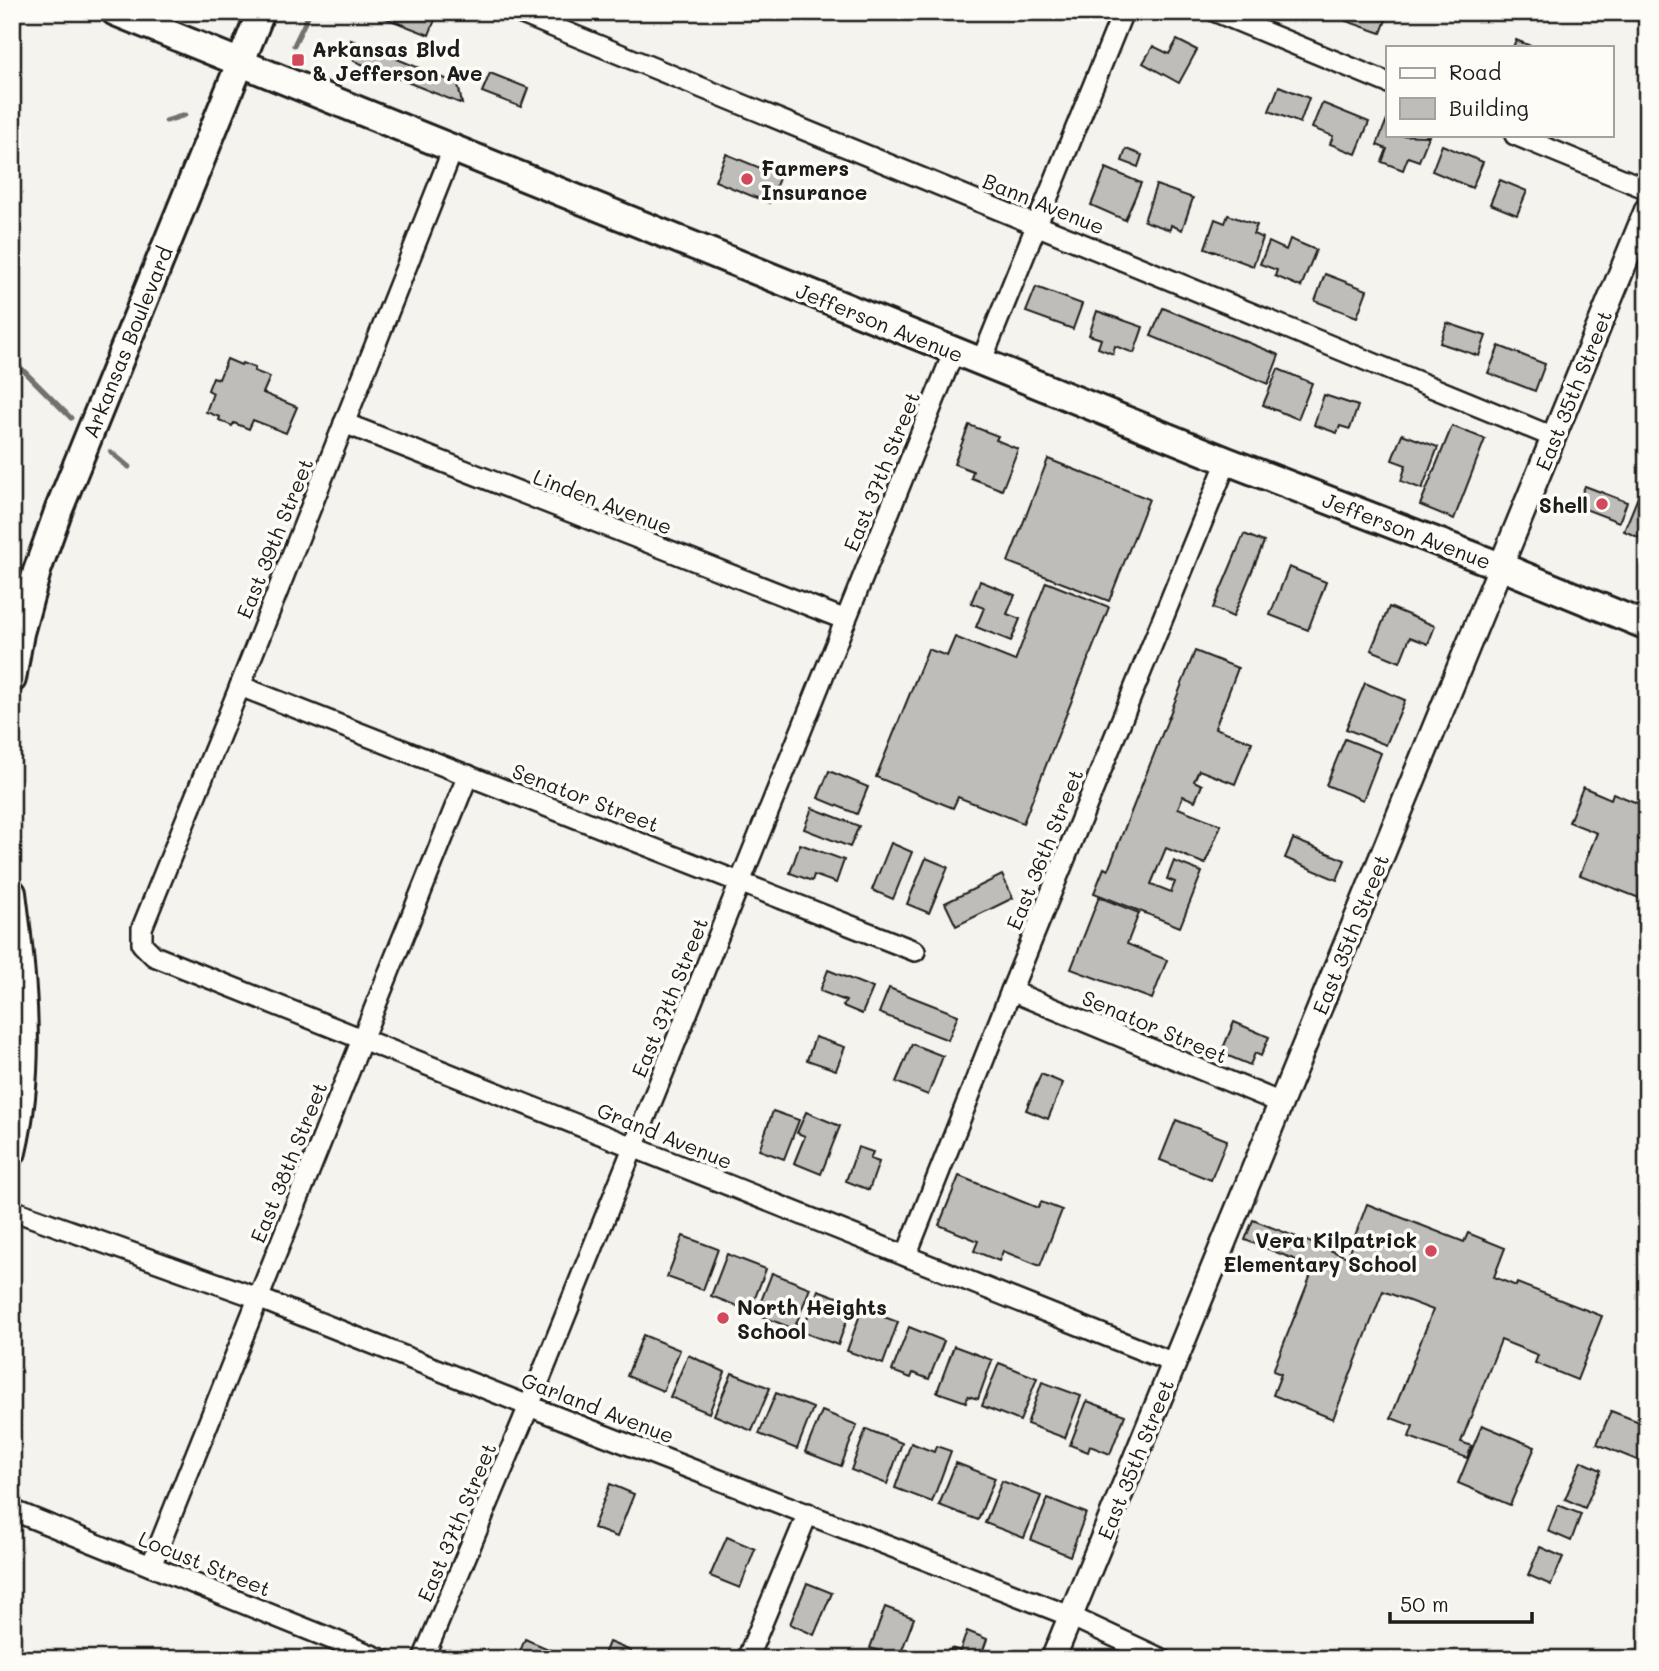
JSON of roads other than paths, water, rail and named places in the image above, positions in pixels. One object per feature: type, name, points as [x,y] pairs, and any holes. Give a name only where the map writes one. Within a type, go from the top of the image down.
[{"type":"main road","name":"Jefferson Avenue","points":[[115,12],[1227,461],[1647,626]]},
{"type":"main road","name":"Arkansas Boulevard","points":[[12,679],[20,633],[37,571],[59,509],[261,12]]},
{"type":"main road","points":[[12,893],[25,1024],[22,1090],[12,1152]]},
{"type":"street","name":"Bann Avenue","points":[[517,12],[1553,437]]},
{"type":"street","points":[[981,362],[1123,12]]},
{"type":"street","points":[[1216,12],[1386,82]]},
{"type":"street","points":[[1517,136],[1647,189]]},
{"type":"street","name":"East 39th Street","points":[[142,944],[142,928],[453,149]]},
{"type":"street","name":"East 35th Street","points":[[1053,1659],[1647,209]]},
{"type":"street","name":"East 37th Street","points":[[423,1659],[529,1406],[954,351]]},
{"type":"street","name":"Linden Avenue","points":[[344,424],[846,620]]},
{"type":"street","name":"East 36th Street","points":[[906,1256],[1227,461]]},
{"type":"street","name":"Senator Street","points":[[240,685],[915,951]]},
{"type":"street","name":"East 38th Street","points":[[151,1566],[468,775]]},
{"type":"street","name":"Grand Avenue","points":[[142,944],[154,956],[1174,1363]]},
{"type":"street","name":"Senator Street","points":[[1011,991],[1281,1103]]},
{"type":"street","name":"Garland Avenue","points":[[12,1210],[258,1298],[1070,1616],[1162,1659]]},
{"type":"street","name":"Locust Street","points":[[12,1510],[381,1659]]},
{"type":"street","points":[[747,1659],[808,1513]]},
{"type":"waterway","points":[[294,45],[310,12]]},
{"type":"waterway","points":[[166,121],[185,115]]},
{"type":"waterway","points":[[12,359],[71,418]]},
{"type":"waterway","points":[[111,452],[129,467]]},
{"type":"place","name":"Arkansas Blvd & Jefferson Ave","points":[[298,60]]},
{"type":"place","name":"Farmers Insurance","points":[[747,179]]},
{"type":"place","name":"Shell","points":[[1602,504]]},
{"type":"place","name":"Vera Kilpatrick Elementary School","points":[[1431,1251]]},
{"type":"place","name":"North Heights School","points":[[723,1318]]}]
